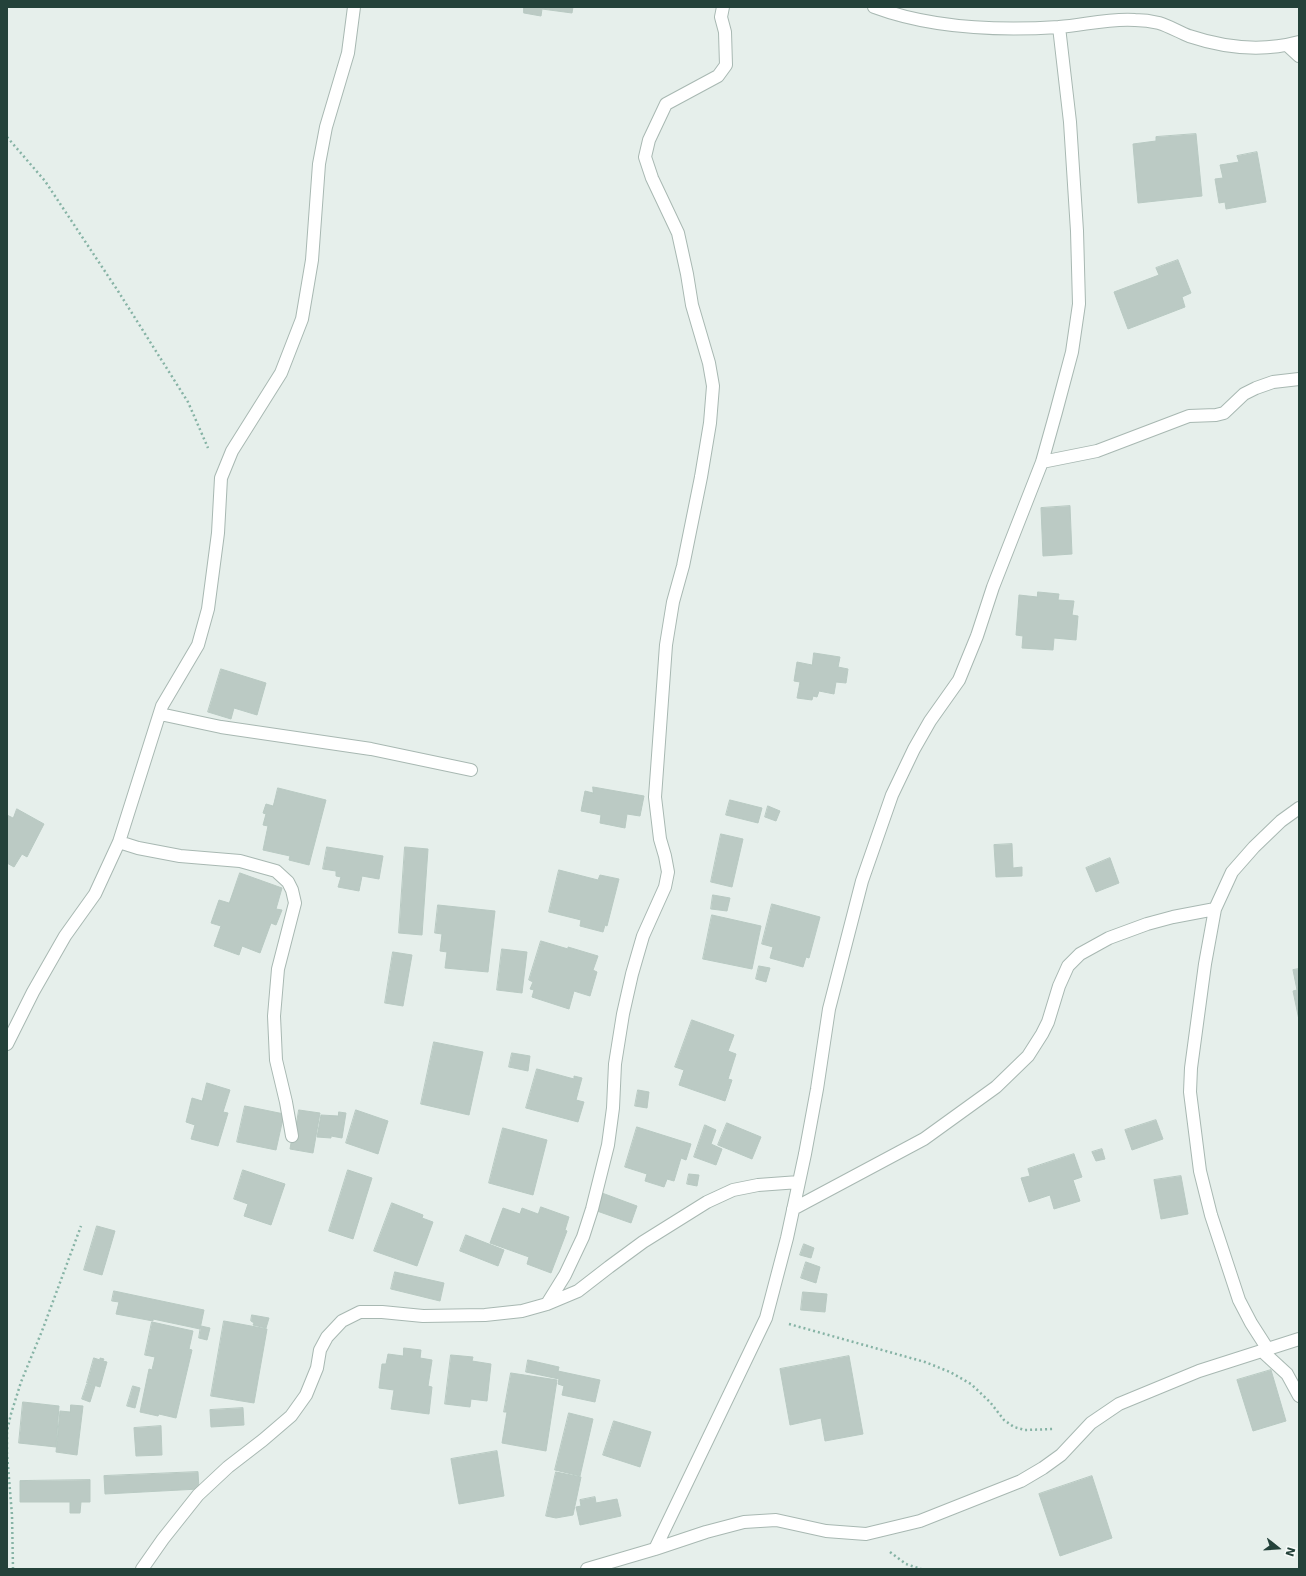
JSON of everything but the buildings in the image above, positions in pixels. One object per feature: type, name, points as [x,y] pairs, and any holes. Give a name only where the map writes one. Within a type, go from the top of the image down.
[{"type":"street","points":[[7,1044],[33,992],[65,936],[95,894],[119,842],[162,706],[198,645],[208,609],[218,533],[221,478],[232,451],[281,373],[302,319],[312,260],[319,164],[326,127],[348,53],[354,7]]},
{"type":"street","points":[[547,1304],[565,1275],[583,1237],[592,1209],[608,1145],[613,1108],[615,1064],[623,1014],[632,974],[643,936],[665,887],[668,872],[660,839],[656,797],[666,645],[673,602],[683,566],[701,477],[710,423],[713,386],[709,364],[692,305],[678,233],[652,178],[645,157],[649,140],[666,104],[718,76],[726,65],[725,32],[721,17],[723,7]]},
{"type":"street","points":[[874,7],[921,20],[957,26],[998,29],[1058,27],[1133,20],[1158,22],[1187,35],[1218,45],[1253,48],[1293,44],[1299,56]]},
{"type":"street","points":[[655,1549],[766,1318],[799,1182],[817,1089],[829,1009],[862,881],[892,795],[914,749],[930,721],[958,680],[977,636],[992,587],[1042,462],[1072,352],[1080,304],[1077,231],[1070,122],[1058,27]]},
{"type":"street","points":[[1042,462],[1097,452],[1189,416],[1216,415],[1224,413],[1244,394],[1256,388],[1273,382],[1299,380]]},
{"type":"street","points":[[160,714],[221,728],[371,749],[470,770]]},
{"type":"street","points":[[1299,808],[1281,821],[1254,847],[1232,872],[1215,909],[1205,964],[1192,1060],[1190,1092],[1200,1170],[1211,1215],[1239,1300],[1265,1349],[1286,1374],[1299,1396]]},
{"type":"street","points":[[119,842],[138,848],[180,856],[240,861],[276,871],[288,882],[292,890],[295,903],[278,969],[274,1016],[276,1060],[292,1136]]},
{"type":"street","points":[[793,1209],[924,1139],[996,1087],[1028,1056],[1042,1034],[1048,1022],[1059,986],[1068,966],[1080,954],[1109,938],[1147,924],[1173,917],[1215,909]]},
{"type":"street","points":[[142,1569],[163,1539],[198,1495],[228,1467],[291,1416],[306,1395],[317,1368],[320,1350],[327,1337],[342,1321],[360,1312],[382,1312],[423,1316],[485,1315],[522,1311],[547,1304],[578,1291],[609,1266],[643,1242],[707,1202],[733,1190],[758,1185],[799,1182]]},
{"type":"street","points":[[587,1569],[706,1532],[744,1522],[776,1520],[826,1531],[866,1534],[920,1521],[1015,1483],[1032,1474],[1060,1455],[1091,1423],[1119,1404],[1199,1371],[1299,1339]]},
{"type":"path","points":[[7,137],[45,181],[118,291],[188,402],[221,478]]},
{"type":"path","points":[[13,1569],[12,1515],[8,1485],[10,1479],[7,1454],[7,1431],[21,1382],[42,1331],[81,1226]]},
{"type":"path","points":[[766,1318],[926,1362],[950,1372],[970,1384],[990,1402],[1004,1420],[1014,1427],[1025,1430],[1050,1429],[1091,1423]]}]
